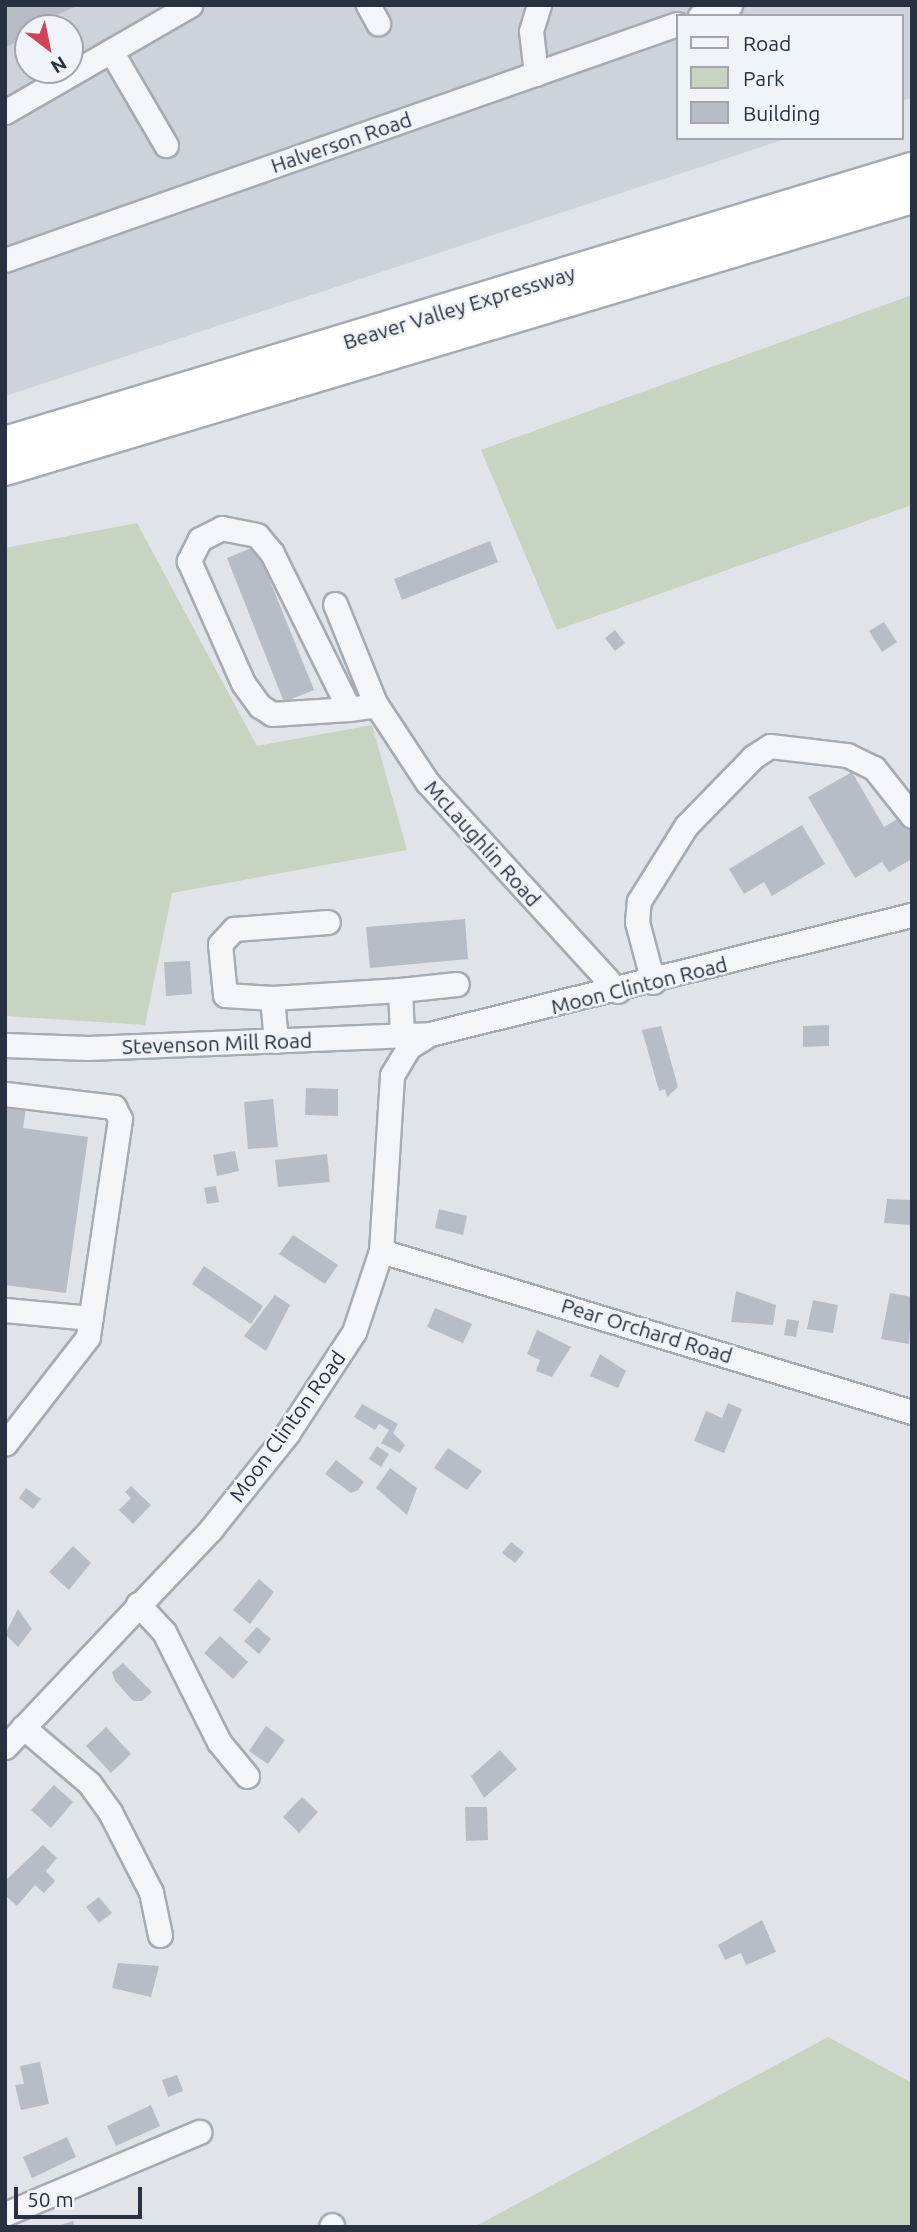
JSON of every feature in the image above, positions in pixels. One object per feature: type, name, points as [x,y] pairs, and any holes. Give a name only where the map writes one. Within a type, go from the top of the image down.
[{"type":"highway","name":"Beaver Valley Expressway","points":[[5,443],[912,169]]},
{"type":"highway","name":"Beaver Valley Expressway","points":[[5,469],[912,197]]},
{"type":"street","points":[[5,112],[190,5]]},
{"type":"street","points":[[536,74],[531,31],[539,5]]},
{"type":"street","points":[[705,14],[730,5]]},
{"type":"street","name":"Halverson Road","points":[[5,260],[676,24]]},
{"type":"street","points":[[111,51],[166,145]]},
{"type":"street","points":[[349,709],[272,553],[257,535],[222,527],[200,539],[189,561],[243,683],[260,706],[272,714],[349,709],[376,705]]},
{"type":"street","name":"McLaughlin Road","points":[[335,604],[376,705],[442,803],[618,991]]},
{"type":"street","points":[[653,982],[637,922],[639,901],[686,826],[753,757],[770,746],[847,755],[874,768],[912,816]]},
{"type":"street","name":"Moon Clinton Road","points":[[5,1747],[218,1520],[327,1377],[366,1303],[381,1251],[392,1075],[409,1047],[430,1034],[618,991],[912,915]]},
{"type":"street","points":[[328,922],[234,929],[220,944],[225,995],[272,998],[457,984]]},
{"type":"street","points":[[400,990],[402,1035]]},
{"type":"street","points":[[272,998],[276,1041]]},
{"type":"street","name":"Stevenson Mill Road","points":[[5,1045],[276,1041],[430,1034]]},
{"type":"street","points":[[5,1094],[114,1107],[120,1119],[88,1337],[5,1444]]},
{"type":"street","name":"Pear Orchard Road","points":[[381,1251],[912,1412]]},
{"type":"street","points":[[5,1310],[91,1318]]},
{"type":"street","points":[[138,1604],[164,1632],[214,1734],[247,1776]]},
{"type":"street","points":[[23,1727],[89,1783],[110,1812],[151,1892],[160,1936]]},
{"type":"street","points":[[5,2214],[199,2132]]},
{"type":"shaded area","points":[[5,5],[912,5],[912,98],[903,100],[903,14],[676,14],[676,140],[782,140],[5,396]]},
{"type":"green space","points":[[912,295],[912,505],[557,630],[481,450]]},
{"type":"green space","points":[[137,523],[257,746],[372,725],[407,850],[172,893],[145,1025],[5,1016],[5,548]]},
{"type":"green space","points":[[828,2037],[912,2083],[912,2227],[474,2227]]},
{"type":"building","points":[[5,5],[79,5],[59,14],[14,14],[14,43],[5,48]]},
{"type":"building","points":[[490,541],[498,562],[402,600],[394,579]]},
{"type":"building","points":[[256,546],[314,690],[284,702],[227,558]]},
{"type":"building","points":[[884,622],[897,642],[882,652],[869,631]]},
{"type":"building","points":[[615,630],[625,643],[615,651],[605,638]]},
{"type":"building","points":[[852,772],[884,827],[904,815],[912,828],[912,859],[889,872],[882,862],[855,878],[808,797]]},
{"type":"building","points":[[802,825],[825,864],[772,896],[764,882],[744,894],[729,869]]},
{"type":"building","points":[[465,919],[468,959],[370,968],[366,927]]},
{"type":"building","points":[[190,961],[192,994],[166,996],[164,962]]},
{"type":"building","points":[[829,1025],[829,1046],[803,1047],[803,1026]]},
{"type":"building","points":[[661,1026],[678,1087],[667,1097],[665,1089],[659,1091],[642,1030]]},
{"type":"building","points":[[306,1088],[338,1089],[338,1116],[305,1115]]},
{"type":"building","points":[[273,1099],[278,1147],[248,1149],[244,1102]]},
{"type":"building","points":[[5,1105],[26,1108],[23,1128],[88,1137],[66,1293],[5,1285]]},
{"type":"building","points":[[235,1151],[239,1171],[217,1176],[213,1155]]},
{"type":"building","points":[[327,1154],[330,1182],[278,1187],[275,1160]]},
{"type":"building","points":[[216,1186],[219,1202],[207,1204],[204,1188]]},
{"type":"building","points":[[887,1199],[912,1200],[912,1225],[884,1223]]},
{"type":"building","points":[[439,1209],[467,1216],[463,1235],[435,1228]]},
{"type":"building","points":[[293,1235],[338,1265],[325,1284],[279,1254]]},
{"type":"building","points":[[204,1266],[263,1306],[251,1324],[192,1284]]},
{"type":"building","points":[[736,1291],[776,1305],[773,1325],[731,1322]]},
{"type":"building","points":[[890,1293],[912,1297],[909,1344],[881,1339]]},
{"type":"building","points":[[275,1295],[290,1305],[266,1351],[244,1336]]},
{"type":"building","points":[[813,1300],[838,1305],[833,1333],[807,1329]]},
{"type":"building","points":[[435,1308],[472,1324],[463,1343],[427,1327]]},
{"type":"building","points":[[787,1319],[799,1321],[796,1337],[784,1335]]},
{"type":"building","points":[[537,1330],[571,1347],[552,1377],[536,1371],[540,1360],[527,1354]]},
{"type":"building","points":[[600,1354],[626,1371],[618,1388],[590,1376]]},
{"type":"building","points":[[728,1403],[742,1409],[724,1453],[694,1441],[706,1411],[722,1418]]},
{"type":"building","points":[[362,1404],[398,1424],[393,1433],[405,1445],[400,1453],[381,1443],[389,1430],[379,1424],[375,1430],[354,1417]]},
{"type":"building","points":[[377,1446],[389,1454],[381,1467],[369,1459]]},
{"type":"building","points":[[448,1448],[482,1471],[467,1490],[434,1468]]},
{"type":"building","points":[[336,1460],[364,1482],[358,1490],[351,1493],[325,1474]]},
{"type":"building","points":[[390,1468],[417,1488],[407,1515],[376,1488]]},
{"type":"building","points":[[131,1486],[151,1505],[133,1524],[119,1510],[131,1498],[125,1492]]},
{"type":"building","points":[[26,1488],[41,1499],[33,1509],[19,1498]]},
{"type":"building","points":[[511,1542],[524,1552],[515,1563],[502,1553]]},
{"type":"building","points":[[73,1546],[91,1563],[69,1590],[49,1572]]},
{"type":"building","points":[[259,1579],[274,1592],[250,1624],[233,1610]]},
{"type":"building","points":[[18,1609],[32,1629],[18,1647],[5,1634]]},
{"type":"building","points":[[257,1627],[271,1639],[259,1654],[244,1641]]},
{"type":"building","points":[[220,1636],[248,1662],[233,1679],[204,1653]]},
{"type":"building","points":[[123,1663],[152,1692],[142,1701],[133,1701],[115,1681],[112,1672]]},
{"type":"building","points":[[266,1726],[285,1740],[268,1764],[249,1751]]},
{"type":"building","points":[[106,1727],[131,1754],[111,1773],[86,1746]]},
{"type":"building","points":[[500,1750],[517,1769],[484,1798],[471,1776]]},
{"type":"building","points":[[54,1785],[73,1802],[51,1828],[31,1810]]},
{"type":"building","points":[[302,1797],[318,1812],[299,1833],[283,1817]]},
{"type":"building","points":[[465,1807],[487,1807],[488,1840],[466,1841]]},
{"type":"building","points":[[43,1845],[57,1858],[46,1871],[55,1881],[44,1893],[35,1885],[17,1906],[5,1895],[5,1881]]},
{"type":"building","points":[[99,1897],[112,1913],[99,1923],[86,1907]]},
{"type":"building","points":[[762,1920],[776,1952],[746,1965],[741,1953],[725,1960],[718,1945]]},
{"type":"building","points":[[118,1963],[159,1966],[151,1997],[112,1988]]},
{"type":"building","points":[[40,2062],[49,2104],[21,2110],[15,2085],[24,2084],[20,2066]]},
{"type":"building","points":[[177,2075],[183,2091],[168,2097],[162,2080]]},
{"type":"building","points":[[151,2105],[160,2126],[116,2146],[107,2126]]},
{"type":"building","points":[[67,2137],[76,2157],[32,2178],[23,2157]]},
{"type":"building","points":[[73,2221],[75,2227],[57,2227],[57,2226]]}]
